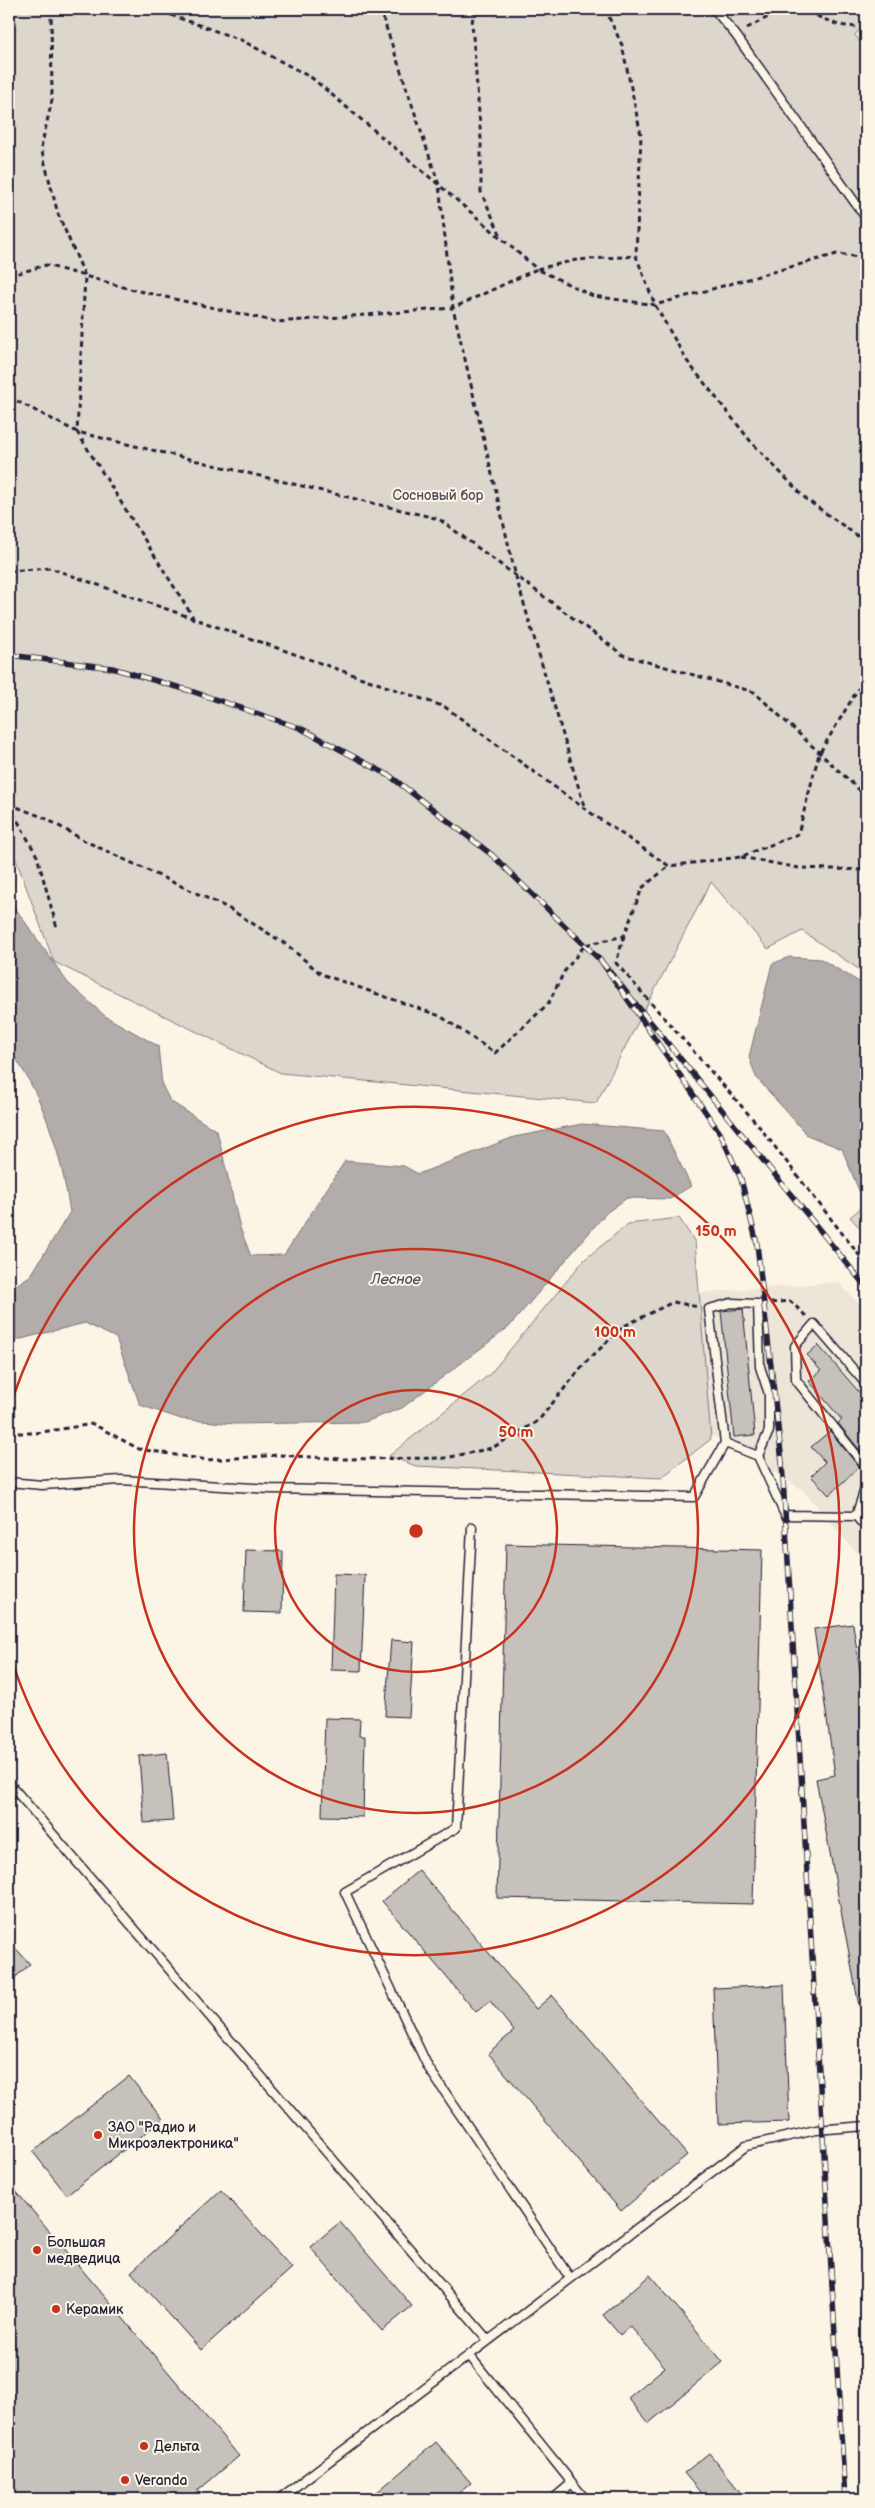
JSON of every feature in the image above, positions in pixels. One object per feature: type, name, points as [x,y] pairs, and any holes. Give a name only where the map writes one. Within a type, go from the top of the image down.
[{"type":"lane","points":[[714,9],[735,34],[866,218]]},
{"type":"lane","points":[[9,1482],[42,1485],[121,1480],[271,1489],[694,1497],[725,1443],[709,1309],[731,1303],[758,1304],[760,1367],[769,1394],[769,1431],[758,1456]]},
{"type":"lane","points":[[866,1384],[814,1324],[795,1346],[796,1380],[866,1468]]},
{"type":"lane","points":[[725,1443],[758,1456],[785,1515],[856,1516],[866,1528]]},
{"type":"lane","points":[[856,1516],[866,1486]]},
{"type":"lane","points":[[472,1527],[456,1828],[345,1892],[428,2067],[570,2278]]},
{"type":"lane","points":[[9,1783],[488,2340]]},
{"type":"lane","points":[[280,2499],[746,2146],[816,2130],[866,2126]]},
{"type":"lane","points":[[469,2355],[585,2499]]},
{"type":"lane","points":[[553,2499],[572,2483]]},
{"type":"path","points":[[50,9],[52,100],[41,148],[58,214],[85,276],[77,432],[193,618]]},
{"type":"path","points":[[154,9],[241,40],[312,78],[537,269],[593,296],[656,304],[836,254],[866,258]]},
{"type":"path","points":[[380,9],[439,185],[453,308],[516,577],[585,809]]},
{"type":"path","points":[[474,9],[472,23],[481,139],[482,192],[502,239]]},
{"type":"path","points":[[605,9],[622,45],[641,136],[636,256],[656,304],[686,361],[752,443],[806,499],[866,542]]},
{"type":"path","points":[[735,34],[784,9]]},
{"type":"path","points":[[800,9],[838,25],[866,28]]},
{"type":"path","points":[[9,276],[46,265],[134,290],[277,322],[453,308],[537,269],[576,260],[636,256]]},
{"type":"path","points":[[9,397],[77,432],[439,519],[623,655],[754,692],[866,796]]},
{"type":"path","points":[[9,571],[50,568],[445,707],[585,809],[669,866]]},
{"type":"path","points":[[866,684],[858,689],[819,754],[798,834],[740,857],[669,866],[642,888],[616,964],[758,1125],[866,1264]]},
{"type":"path","points":[[9,804],[37,856],[57,928]]},
{"type":"path","points":[[9,804],[45,818],[85,841],[228,908],[287,945],[320,974],[440,1016],[495,1053],[548,1004],[564,972],[585,945],[624,936]]},
{"type":"path","points":[[740,857],[799,868],[866,870]]},
{"type":"path","points":[[758,1304],[790,1301],[814,1324]]},
{"type":"path","points":[[9,1434],[36,1433],[93,1424],[139,1449],[208,1460],[279,1455],[352,1459],[446,1458],[492,1448],[538,1421],[585,1364],[624,1326],[673,1302],[709,1309]]},
{"type":"shaded area","points":[[838,1282],[866,1311],[866,1564],[803,1490],[694,1424],[700,1293]]},
{"type":"green space","name":"Сосновый бор","points":[[9,9],[866,9],[866,22],[855,35],[866,50],[866,974],[802,931],[768,949],[711,882],[596,1103],[281,1073],[54,962],[9,841]]},
{"type":"green space","points":[[866,1204],[866,1235],[850,1217]]},
{"type":"green space","points":[[679,1218],[695,1242],[711,1439],[661,1478],[416,1466],[389,1456],[490,1374],[584,1260],[628,1224]]},
{"type":"water","name":"Лесное","points":[[11,902],[68,983],[105,1016],[158,1046],[162,1085],[170,1101],[217,1131],[240,1228],[251,1256],[284,1255],[345,1161],[404,1166],[418,1174],[514,1137],[582,1124],[664,1131],[691,1186],[670,1199],[627,1198],[606,1213],[509,1327],[402,1408],[365,1422],[235,1424],[181,1419],[140,1405],[116,1338],[85,1323],[9,1342],[9,1290],[31,1275],[70,1212],[62,1169],[49,1126],[32,1086],[9,1049],[9,904]]},
{"type":"water","points":[[789,957],[821,959],[866,986],[866,1189],[860,1193],[842,1149],[807,1135],[756,1077],[749,1057],[772,964]]},
{"type":"building","points":[[743,1309],[755,1435],[734,1437],[721,1311]]},
{"type":"building","points":[[818,1345],[866,1400],[866,1458],[838,1423],[842,1420],[809,1381],[821,1371],[807,1355]]},
{"type":"building","points":[[830,1431],[859,1467],[829,1495],[811,1476],[825,1462],[811,1447]]},
{"type":"building","points":[[506,1544],[762,1550],[753,1904],[497,1898]]},
{"type":"building","points":[[246,1550],[283,1551],[282,1613],[244,1612]]},
{"type":"building","points":[[334,1574],[365,1575],[361,1671],[331,1670]]},
{"type":"building","points":[[853,1624],[862,1685],[866,1684],[866,2005],[859,2006],[816,1779],[835,1775],[814,1629]]},
{"type":"building","points":[[391,1640],[414,1642],[409,1717],[385,1716]]},
{"type":"building","points":[[325,1718],[360,1719],[359,1736],[365,1736],[363,1817],[322,1816]]},
{"type":"building","points":[[167,1753],[173,1821],[144,1823],[139,1756]]},
{"type":"building","points":[[419,1870],[536,2009],[552,1995],[687,2155],[621,2211],[488,2053],[514,2031],[490,2001],[476,2012],[382,1901]]},
{"type":"building","points":[[9,1941],[30,1964],[9,1983]]},
{"type":"building","points":[[784,1985],[789,2122],[718,2124],[713,1988]]},
{"type":"building","name":"ЗАО \"Радио и Микроэлектроника\"","points":[[129,2076],[163,2119],[67,2195],[33,2152]]},
{"type":"building","points":[[9,2183],[239,2456],[188,2499],[9,2499]]},
{"type":"building","points":[[221,2190],[292,2268],[201,2350],[131,2272]]},
{"type":"building","points":[[340,2222],[412,2306],[382,2331],[310,2247]]},
{"type":"building","points":[[650,2275],[723,2362],[649,2423],[628,2398],[665,2367],[630,2326],[620,2335],[603,2315]]},
{"type":"building","points":[[436,2442],[471,2483],[452,2499],[369,2499]]},
{"type":"building","points":[[709,2453],[741,2493],[733,2499],[706,2499],[684,2473]]},
{"type":"railway","points":[[9,655],[112,668],[191,691],[300,728],[390,776],[492,855],[601,961]]},
{"type":"railway","points":[[845,2499],[782,1462],[757,1244],[741,1179],[720,1133],[601,961],[866,1287]]},
{"type":"place","name":"ЗАО \"Радио и Микроэлектроника\"","points":[[98,2135]]},
{"type":"place","name":"Большая медведица","points":[[37,2250]]},
{"type":"place","name":"Керамик","points":[[56,2309]]},
{"type":"place","name":"Дельта","points":[[144,2446]]},
{"type":"place","name":"Veranda","points":[[125,2480]]}]
